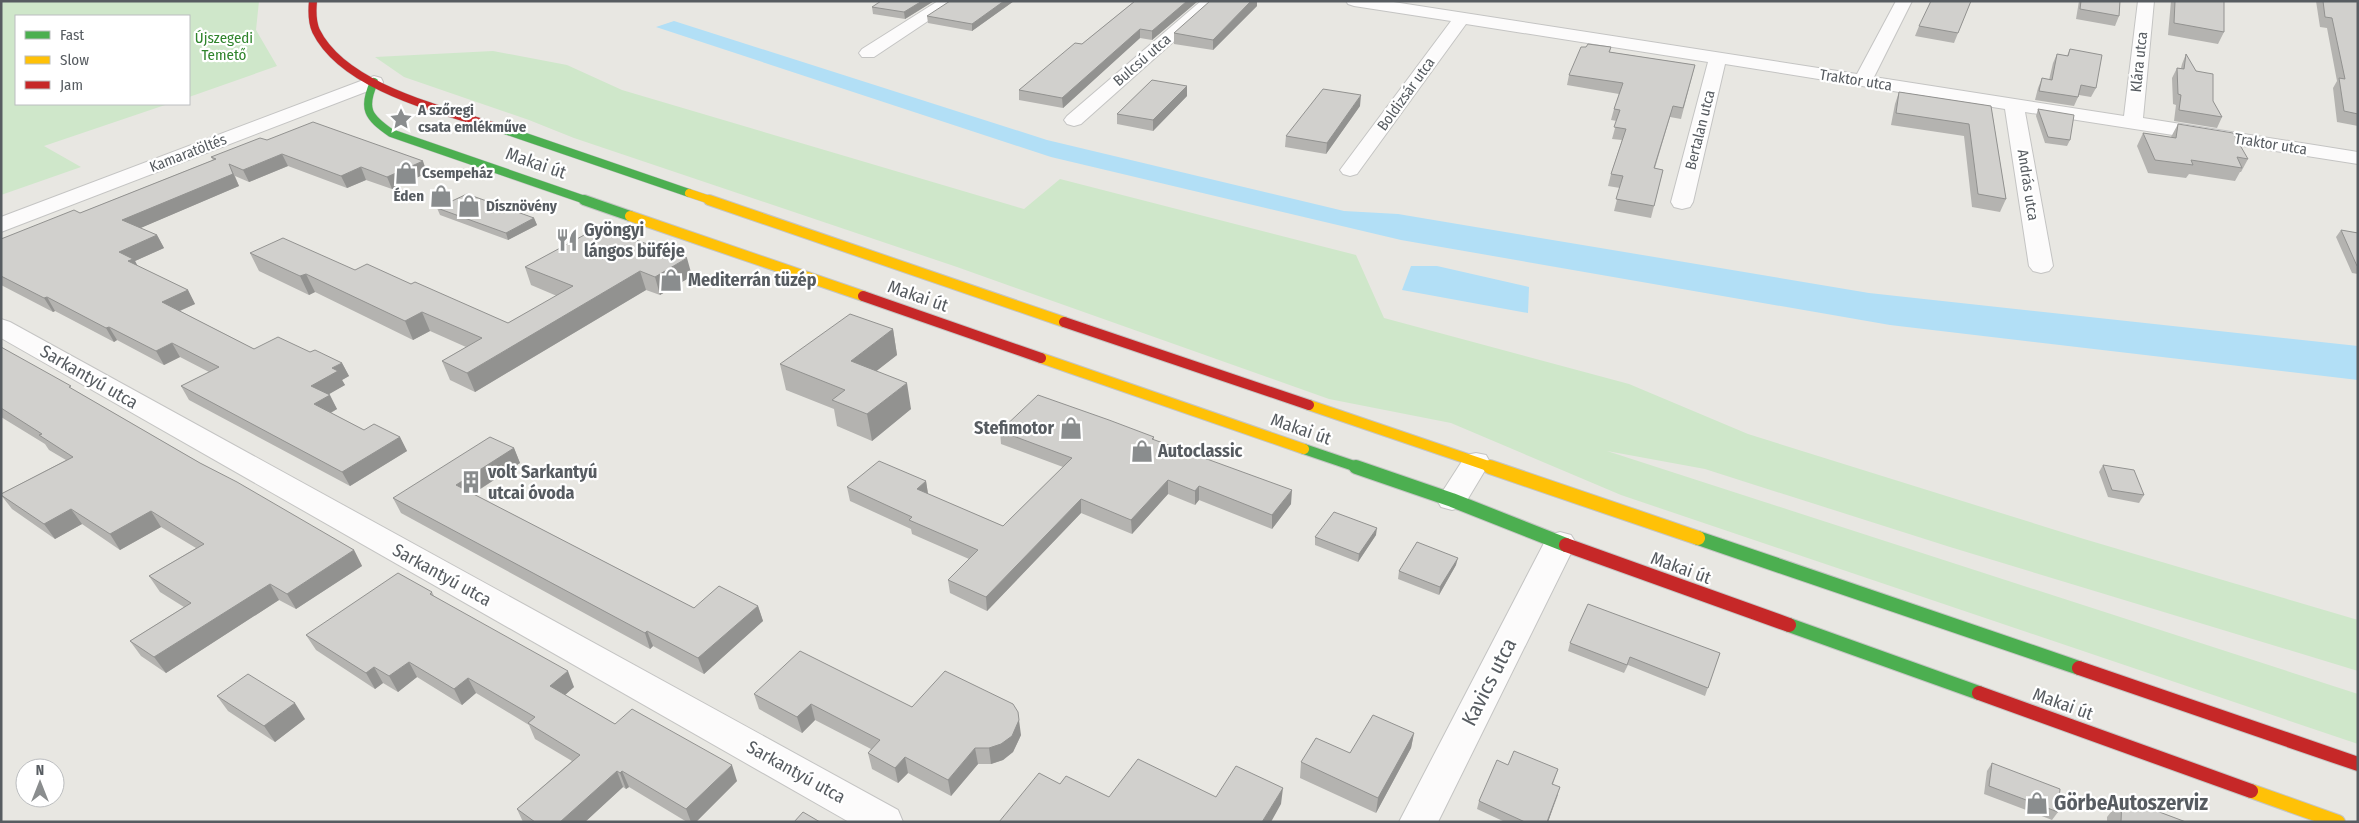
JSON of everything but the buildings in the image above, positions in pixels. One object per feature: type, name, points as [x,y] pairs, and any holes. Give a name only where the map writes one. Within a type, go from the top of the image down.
[{"type":"main road","points":[[313,1],[312,17],[320,39],[340,61],[374,82]]},
{"type":"main road","name":"Makai út","points":[[2338,822],[1560,543],[1452,500],[391,132],[374,122],[366,110],[366,98],[374,82],[393,92],[422,102],[2358,764]]},
{"type":"street","points":[[868,53],[950,1]]},
{"type":"street","name":"Bulcsú utca","points":[[1074,120],[1210,1]]},
{"type":"street","name":"Traktor utca","points":[[1354,1],[1471,15],[1718,58],[2133,123],[2355,162]]},
{"type":"street","points":[[1863,81],[1904,1]]},
{"type":"street","name":"Klára utca","points":[[2133,123],[2146,1]]},
{"type":"street","name":"Boldizsár utca","points":[[1350,170],[1471,15]]},
{"type":"street","name":"Bertalan utca","points":[[1682,202],[1718,58]]},
{"type":"street","name":"Kamaratöltés","points":[[1,225],[374,82]]},
{"type":"street","name":"András utca","points":[[2014,105],[2041,266]]},
{"type":"street","name":"Sarkantyú utca","points":[[1,327],[884,822]]},
{"type":"street","points":[[1452,500],[1476,462]]},
{"type":"street","name":"Kavics utca","points":[[1418,822],[1560,543]]},
{"type":"green space","name":"Újszegedi Temető","points":[[1,1],[259,1],[256,30],[277,66],[190,97],[190,15],[15,15],[15,105],[165,105],[44,146],[81,167],[1,195]]},
{"type":"green space","points":[[493,51],[567,65],[622,90],[1024,209],[1060,179],[1356,255],[1384,318],[1629,384],[1748,434],[2084,539],[2358,620],[2358,671],[1950,547],[1705,469],[1607,451],[2358,694],[2358,744],[1621,495],[1451,423],[1329,399],[957,267],[574,138],[529,120],[404,77],[375,57]]},
{"type":"water","points":[[674,21],[1047,140],[1344,211],[1398,214],[1869,293],[2358,346],[2358,380],[1890,325],[1401,240],[1051,157],[656,27]]},
{"type":"water","points":[[1411,266],[1437,266],[1529,287],[1528,313],[1402,290]]},
{"type":"traffic: fast","points":[[374,82],[367,106],[376,122],[391,133],[630,216]]},
{"type":"traffic: fast","points":[[499,128],[689,193]]},
{"type":"traffic: fast","points":[[1304,449],[1452,500],[1566,545]]},
{"type":"traffic: fast","points":[[1698,538],[2079,668]]},
{"type":"traffic: fast","points":[[1789,625],[1979,693]]},
{"type":"traffic: slow","points":[[689,193],[1064,322]]},
{"type":"traffic: slow","points":[[630,216],[863,296]]},
{"type":"traffic: slow","points":[[1041,358],[1304,449]]},
{"type":"traffic: slow","points":[[1309,405],[1698,538]]},
{"type":"traffic: slow","points":[[2251,791],[2338,822]]},
{"type":"traffic: jam","points":[[313,1],[316,31],[327,49],[346,66],[397,93],[499,128]]},
{"type":"traffic: jam","points":[[863,296],[1041,358]]},
{"type":"traffic: jam","points":[[1064,322],[1309,405]]},
{"type":"traffic: jam","points":[[1566,545],[1789,625]]},
{"type":"traffic: jam","points":[[2079,668],[2358,764]]},
{"type":"traffic: jam","points":[[1979,693],[2251,791]]},
{"type":"place","name":"A szőregi csata emlékműve","points":[[401,119]]},
{"type":"place","name":"Csempeház","points":[[406,173]]},
{"type":"place","name":"Éden","points":[[441,196]]},
{"type":"place","name":"Dísznövény","points":[[469,206]]},
{"type":"place","name":"Gyöngyi lángos büféje","points":[[567,240]]},
{"type":"place","name":"Mediterrán tüzép","points":[[671,280]]},
{"type":"place","name":"Stefimotor","points":[[1071,428]]},
{"type":"place","name":"Autoclassic","points":[[1142,451]]},
{"type":"place","name":"volt Sarkantyú utcai óvoda","points":[[471,482]]},
{"type":"place","name":"GörbeAutoszerviz","points":[[2037,803]]}]
